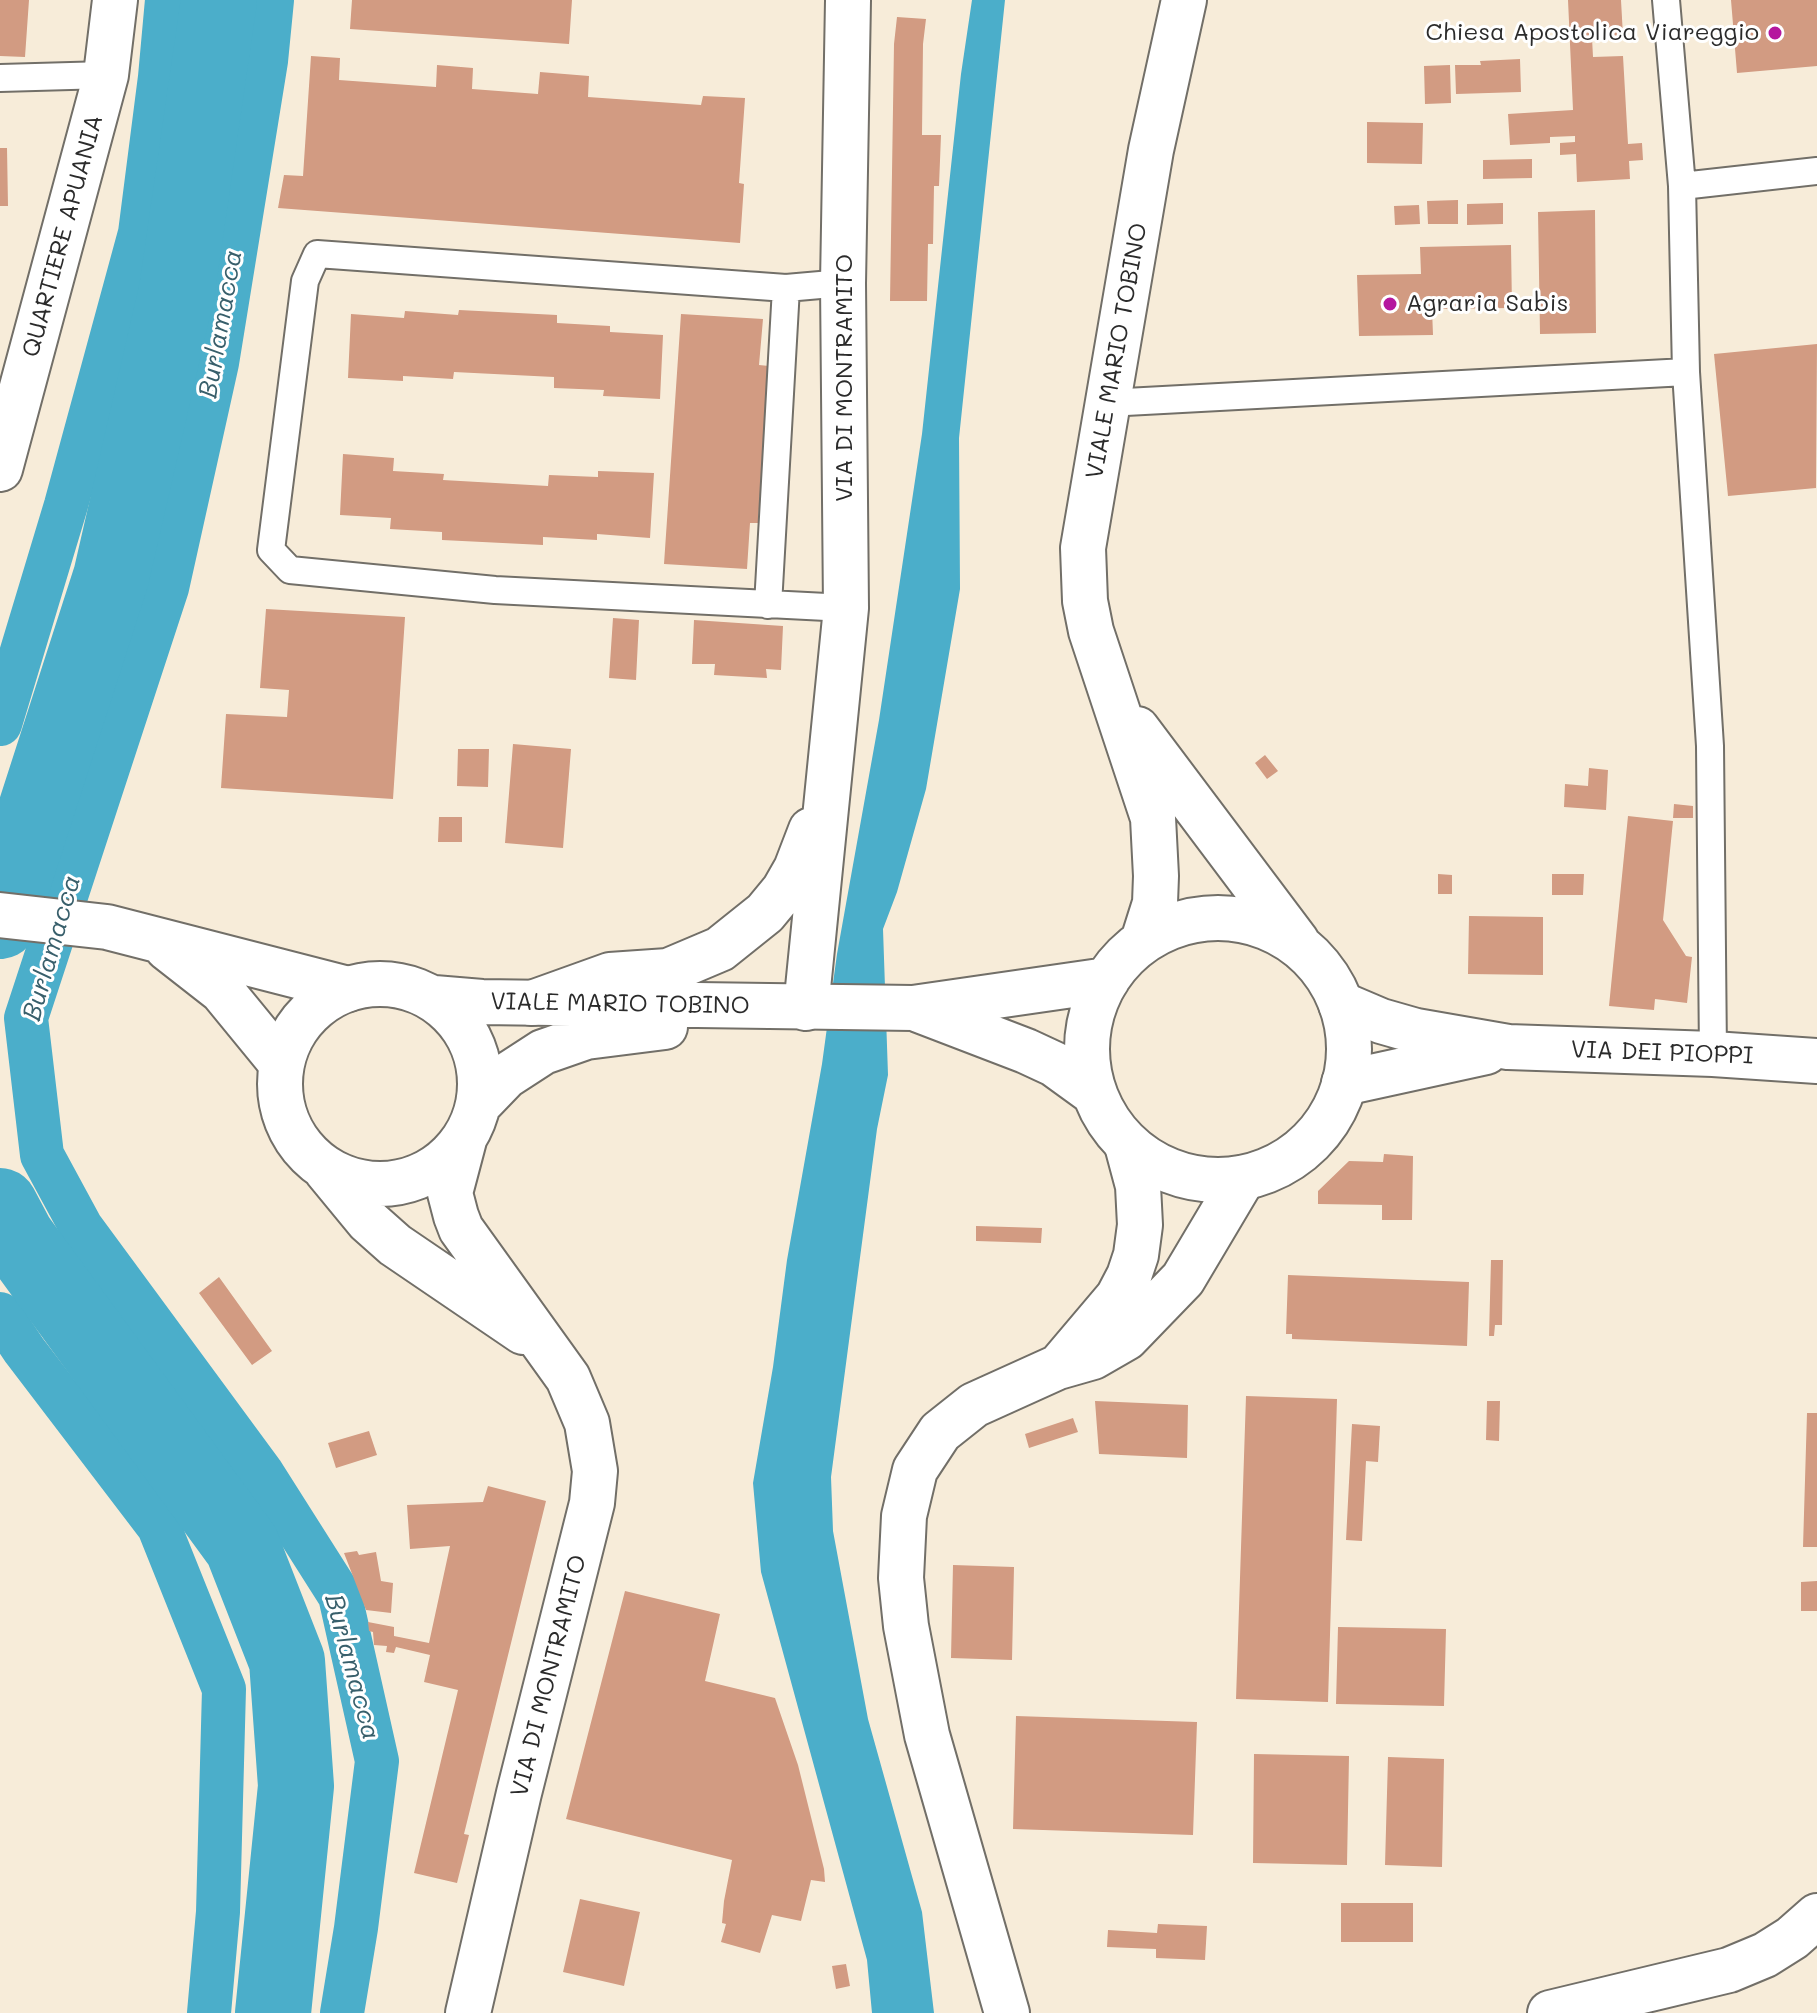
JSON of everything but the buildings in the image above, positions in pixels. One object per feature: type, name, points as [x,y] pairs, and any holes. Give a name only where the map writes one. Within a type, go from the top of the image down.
[{"type":"main road","name":"QUARTIERE APUANIA","points":[[0,469],[106,75],[115,0]]},
{"type":"main road","name":"VIA DI MONTRAMITO","points":[[816,1007],[832,755],[846,608],[843,283],[848,0]]},
{"type":"main road","name":"VIALE MARIO TOBINO","points":[[1143,941],[1155,903],[1153,818],[1091,631],[1083,574],[1083,548],[1151,150],[1184,0]]},
{"type":"main road","name":"VIALE MARIO TOBINO","points":[[1116,701],[1300,947]]},
{"type":"main road","name":"VIA DI MONTRAMITO","points":[[532,1003],[610,975],[668,971],[705,956],[735,939],[765,913],[796,869],[807,845],[832,755]]},
{"type":"main road","points":[[0,915],[107,927],[348,989]]},
{"type":"main road","points":[[1206,919],[1240,920],[1272,930],[1300,947],[1318,964],[1341,1004],[1348,1030],[1344,1083],[1330,1117],[1307,1145],[1277,1166],[1243,1178],[1218,1181],[1193,1179],[1147,1161],[1127,1145],[1102,1111],[1087,1064],[1087,1034],[1094,1006],[1107,980],[1123,958],[1143,941],[1174,926],[1206,919]]},
{"type":"main road","points":[[152,937],[222,991],[281,1063]]},
{"type":"main road","name":"VIALE MARIO TOBINO","points":[[434,998],[532,1003],[913,1008],[1107,980]]},
{"type":"main road","points":[[376,983],[407,987],[434,998],[453,1014],[468,1033],[477,1055],[481,1080],[471,1122],[447,1160],[426,1174],[401,1183],[375,1185],[349,1181],[326,1170],[303,1150],[287,1123],[279,1093],[281,1063],[295,1031],[317,1005],[348,989],[376,983]]},
{"type":"main road","name":"VIA DEI PIOPPI","points":[[1341,1004],[1381,1021],[1416,1031],[1508,1047],[1817,1061]]},
{"type":"main road","name":"VIALE MARIO TOBINO","points":[[471,1122],[506,1076],[543,1052],[574,1041],[816,1007]]},
{"type":"main road","name":"VIALE MARIO TOBINO","points":[[913,1008],[1026,1051],[1075,1077],[1094,1093]]},
{"type":"main road","name":"VIA DEI PIOPPI","points":[[1344,1083],[1508,1047]]},
{"type":"main road","name":"VIA DI MONTRAMITO","points":[[468,2013],[594,1486],[595,1471],[587,1423],[568,1378],[461,1229],[456,1216],[450,1193],[471,1122]]},
{"type":"main road","points":[[1058,1367],[1118,1297],[1136,1255],[1140,1225],[1138,1186],[1127,1145]]},
{"type":"main road","name":"VIA DI MONTRAMITO","points":[[326,1170],[368,1221],[395,1245],[545,1347]]},
{"type":"main road","points":[[1007,2013],[918,1694],[902,1597],[904,1516],[915,1470],[940,1432],[974,1405],[1058,1367],[1093,1357],[1111,1348],[1146,1320],[1192,1266],[1243,1178]]},
{"type":"main road","points":[[1550,2013],[1693,1981],[1738,1967],[1792,1938],[1817,1916]]},
{"type":"lane","points":[[1666,0],[1682,186],[1686,372],[1710,746],[1713,1054]]},
{"type":"lane","points":[[0,78],[106,75]]},
{"type":"lane","points":[[1682,186],[1817,171]]},
{"type":"lane","points":[[843,283],[786,288],[317,254],[305,281],[271,550],[290,570],[495,590],[846,608]]},
{"type":"lane","points":[[768,605],[786,288]]},
{"type":"lane","points":[[1107,403],[1686,372]]},
{"type":"water","points":[[972,0],[1005,0],[959,438],[960,589],[926,789],[897,892],[883,929],[888,1075],[877,1129],[831,1477],[833,1531],[868,1719],[922,1912],[934,2013],[872,2013],[867,1960],[761,1572],[753,1483],[787,1260],[822,1064],[837,954],[879,720],[922,434],[961,74]]},
{"type":"waterway","name":"Burlamacca","points":[[0,724],[66,505],[140,233],[167,0]]},
{"type":"waterway","name":"Burlamacca","points":[[0,921],[111,577],[177,290],[219,0]]},
{"type":"waterway","name":"Burlamacca","points":[[272,0],[266,61],[217,363],[167,588],[26,1018],[42,1155],[81,1227],[262,1473],[340,1596],[377,1761],[342,2013]]},
{"type":"waterway","name":"Burlamacca","points":[[0,1206],[17,1238],[242,1546],[287,1661],[296,1786],[273,2013]]},
{"type":"waterway","name":"Burlamacca","points":[[0,1314],[159,1527],[224,1689],[218,1912],[209,2013]]},
{"type":"place","name":"Chiesa Apostolica Viareggio","points":[[1775,33]]},
{"type":"place","name":"Agraria Sabis","points":[[1390,304]]}]
